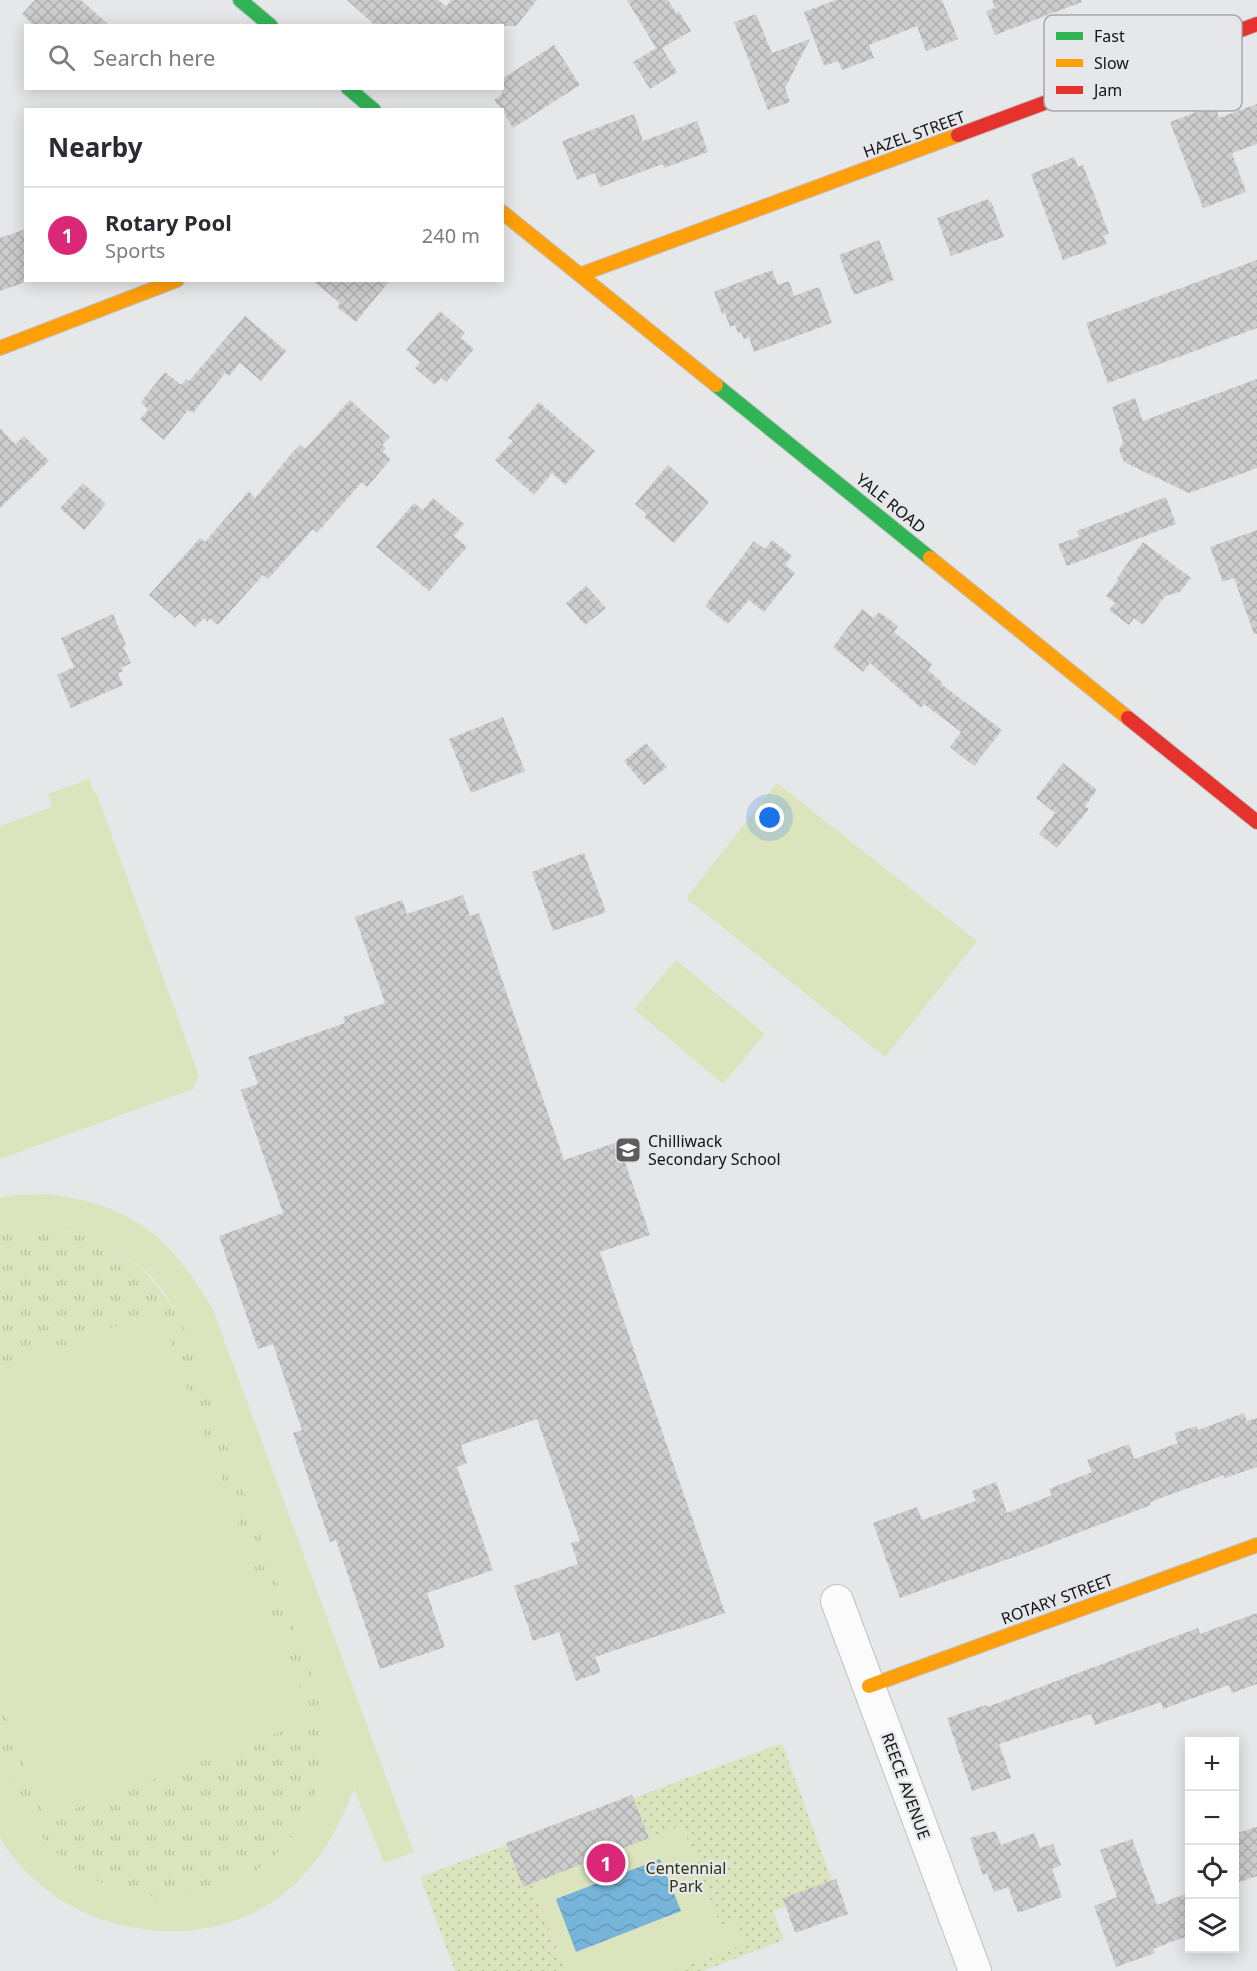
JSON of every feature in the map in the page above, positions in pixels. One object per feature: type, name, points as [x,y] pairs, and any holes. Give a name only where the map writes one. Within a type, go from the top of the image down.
[{"type":"street","points":[[240,0],[269,24]]},
{"type":"street","name":"HAZEL STREET","points":[[1242,30],[1257,24]]},
{"type":"street","points":[[350,90],[372,108]]},
{"type":"street","name":"HAZEL STREET","points":[[582,274],[1044,103]]},
{"type":"street","name":"YALE ROAD","points":[[504,214],[582,274],[1257,822]]},
{"type":"street","points":[[0,348],[172,282]]},
{"type":"street","name":"ROTARY STREET","points":[[869,1686],[1257,1545]]},
{"type":"street","name":"REECE AVENUE","points":[[837,1601],[975,1971]]},
{"type":"green space","points":[[89,779],[96,792],[199,1076],[193,1089],[0,1159],[0,826],[52,807],[48,794]]},
{"type":"green space","points":[[777,783],[977,941],[885,1057],[686,898]]},
{"type":"green space","points":[[676,960],[765,1034],[723,1084],[634,1009]]},
{"type":"green space","points":[[47,1194],[103,1206],[146,1228],[181,1262],[213,1310],[414,1852],[384,1863],[354,1789],[324,1850],[310,1868],[285,1892],[258,1911],[227,1923],[195,1930],[162,1931],[129,1927],[96,1917],[66,1903],[28,1873],[4,1844],[0,1835],[0,1744],[31,1822],[70,1865],[108,1886],[150,1896],[192,1895],[232,1883],[268,1861],[298,1829],[318,1787],[324,1751],[324,1727],[318,1692],[181,1320],[164,1292],[149,1275],[112,1248],[91,1238],[69,1232],[23,1229],[0,1233],[0,1198],[13,1195]]},
{"type":"green space","points":[[28,1228],[78,1234],[118,1251],[151,1279],[181,1320],[318,1692],[324,1727],[323,1763],[318,1787],[298,1829],[268,1861],[232,1883],[192,1895],[150,1896],[108,1886],[70,1865],[31,1822],[0,1744],[0,1233]]},
{"type":"green space","points":[[158,1310],[312,1720],[45,1820],[0,1699],[0,1370]]},
{"type":"green space","name":"Centennial Park","points":[[782,1743],[835,1889],[773,1911],[784,1940],[703,1971],[455,1971],[420,1877]]},
{"type":"green space","points":[[632,1795],[649,1837],[682,1825],[720,1925],[735,1920],[744,1944],[675,1971],[565,1971],[532,1884],[523,1887],[506,1843]]},
{"type":"water","points":[[660,1859],[681,1911],[576,1952],[556,1899]]},
{"type":"building","points":[[35,0],[81,0],[108,24],[32,24],[22,14]]},
{"type":"building","points":[[347,0],[438,0],[446,6],[451,0],[537,0],[516,26],[504,26],[504,24],[374,24]]},
{"type":"building","points":[[627,0],[668,0],[691,31],[662,48],[677,72],[650,89],[633,62],[656,48]]},
{"type":"building","points":[[836,0],[942,0],[958,39],[926,51],[917,26],[869,45],[874,58],[842,70],[838,61],[824,66],[804,12]]},
{"type":"building","points":[[992,0],[1081,0],[1082,2],[995,35],[986,11],[995,8]]},
{"type":"building","points":[[756,14],[772,53],[810,39],[785,88],[790,102],[768,110],[734,22]]},
{"type":"building","points":[[554,45],[580,85],[513,128],[504,113],[504,108],[500,108],[494,100],[504,90],[504,78]]},
{"type":"building","points":[[1257,104],[1257,144],[1232,153],[1246,192],[1203,208],[1170,122],[1199,111],[1217,111],[1219,118]]},
{"type":"building","points":[[634,114],[643,141],[697,121],[708,152],[664,168],[663,164],[600,187],[595,173],[577,180],[562,141]]},
{"type":"building","points":[[1074,157],[1078,167],[1083,165],[1109,234],[1103,236],[1107,244],[1063,260],[1031,174]]},
{"type":"building","points":[[988,199],[989,202],[991,201],[1004,237],[951,256],[937,218]]},
{"type":"building","points":[[24,230],[24,282],[26,282],[0,291],[0,238]]},
{"type":"building","points":[[879,240],[894,280],[854,295],[839,255]]},
{"type":"building","points":[[1257,260],[1257,328],[1108,383],[1086,323]]},
{"type":"building","points":[[772,270],[778,285],[789,281],[794,296],[819,287],[832,323],[754,352],[749,337],[744,339],[741,332],[738,333],[735,325],[730,327],[725,313],[722,314],[714,292]]},
{"type":"building","points":[[314,282],[388,282],[356,322],[337,307],[340,303]]},
{"type":"building","points":[[440,311],[465,333],[461,338],[474,349],[446,382],[441,378],[435,385],[415,368],[420,362],[406,350]]},
{"type":"building","points":[[245,316],[286,351],[261,381],[240,363],[229,376],[225,373],[193,413],[188,410],[164,440],[140,419],[148,410],[141,402],[165,372],[181,385],[186,379],[189,381]]},
{"type":"building","points":[[1257,379],[1257,468],[1189,493],[1124,462],[1119,450],[1123,442],[1112,407],[1135,398],[1143,421]]},
{"type":"building","points":[[350,400],[390,437],[382,445],[386,448],[383,452],[391,459],[367,487],[362,482],[317,533],[313,529],[268,579],[263,575],[218,625],[210,618],[207,622],[204,618],[195,627],[180,613],[175,618],[149,595],[200,538],[205,542],[249,491],[255,498],[292,453],[300,445],[305,449]]},
{"type":"building","points":[[539,402],[595,451],[565,485],[552,473],[534,495],[495,460],[513,441],[508,438]]},
{"type":"building","points":[[0,428],[15,444],[24,436],[49,461],[0,508]]},
{"type":"building","points":[[668,465],[709,502],[674,543],[644,517],[647,514],[635,504]]},
{"type":"building","points":[[83,483],[106,504],[84,530],[60,508]]},
{"type":"building","points":[[1166,497],[1176,524],[1067,566],[1058,544],[1079,537],[1077,531]]},
{"type":"building","points":[[433,498],[464,524],[454,536],[467,547],[429,591],[376,547],[414,503],[423,510]]},
{"type":"building","points":[[1257,530],[1257,634],[1254,634],[1234,578],[1223,582],[1210,547]]},
{"type":"building","points":[[772,540],[792,556],[785,565],[795,573],[764,612],[749,600],[728,624],[705,606],[754,541],[765,549]]},
{"type":"building","points":[[1143,542],[1191,578],[1180,592],[1165,596],[1143,625],[1134,618],[1129,625],[1109,610],[1115,603],[1106,596]]},
{"type":"building","points":[[586,586],[606,608],[585,625],[566,603]]},
{"type":"building","points":[[862,609],[873,618],[879,612],[898,626],[894,632],[932,664],[928,670],[943,683],[941,684],[1002,730],[974,766],[950,747],[961,732],[924,704],[921,708],[870,663],[863,672],[833,647]]},
{"type":"building","points":[[113,614],[131,663],[121,668],[123,671],[118,673],[123,685],[71,708],[57,675],[74,667],[61,638]]},
{"type":"building","points":[[503,717],[525,771],[471,793],[449,739]]},
{"type":"building","points":[[646,743],[667,767],[644,785],[624,761]]},
{"type":"building","points":[[1063,763],[1097,790],[1085,806],[1089,809],[1057,848],[1039,834],[1055,813],[1036,798]]},
{"type":"building","points":[[584,853],[606,912],[553,931],[532,872]]},
{"type":"building","points":[[463,895],[470,916],[479,913],[564,1160],[618,1142],[650,1235],[600,1252],[725,1613],[595,1657],[601,1672],[576,1681],[559,1632],[533,1641],[514,1586],[578,1564],[571,1543],[580,1541],[537,1419],[461,1445],[467,1463],[457,1467],[493,1570],[427,1593],[445,1647],[380,1669],[336,1540],[330,1542],[293,1433],[302,1430],[273,1344],[258,1349],[219,1236],[283,1213],[241,1090],[258,1084],[248,1057],[345,1023],[343,1017],[385,1003],[355,917],[402,900],[407,914]]},
{"type":"building","points":[[1244,1413],[1247,1421],[1257,1418],[1257,1467],[1225,1478],[1224,1475],[1150,1502],[1151,1505],[900,1598],[873,1523],[917,1507],[922,1520],[976,1501],[972,1491],[996,1482],[1007,1513],[1052,1495],[1049,1489],[1092,1472],[1087,1460],[1129,1444],[1134,1459],[1178,1443],[1174,1433],[1197,1426],[1198,1430]]},
{"type":"building","points":[[1257,1613],[1257,1684],[1232,1693],[1229,1685],[1163,1709],[1161,1702],[1095,1725],[1091,1714],[999,1744],[1011,1778],[972,1791],[947,1718],[986,1705],[987,1707],[1198,1628],[1200,1634]]},
{"type":"building","points":[[632,1795],[649,1838],[523,1887],[506,1843]]},
{"type":"building","points":[[1257,1827],[1257,1876],[1239,1882],[1239,1845],[1239,1832]]},
{"type":"building","points":[[995,1831],[1001,1845],[1034,1833],[1040,1848],[1053,1844],[1061,1865],[1052,1869],[1062,1897],[1018,1913],[1008,1887],[994,1892],[987,1873],[983,1875],[970,1838]]},
{"type":"building","points":[[1132,1839],[1157,1905],[1185,1894],[1185,1937],[1153,1949],[1155,1953],[1116,1967],[1094,1906],[1117,1897],[1100,1850]]},
{"type":"building","points":[[836,1879],[848,1914],[795,1933],[783,1898]]},
{"type":"traffic: fast","points":[[240,0],[269,24]]},
{"type":"traffic: fast","points":[[350,90],[372,108]]},
{"type":"traffic: fast","points":[[716,385],[930,558]]},
{"type":"traffic: slow","points":[[582,274],[958,135]]},
{"type":"traffic: slow","points":[[504,214],[716,385]]},
{"type":"traffic: slow","points":[[0,348],[172,282]]},
{"type":"traffic: slow","points":[[930,558],[1128,718]]},
{"type":"traffic: slow","points":[[869,1686],[1257,1545]]},
{"type":"traffic: jam","points":[[1242,30],[1257,24]]},
{"type":"traffic: jam","points":[[958,135],[1044,103]]},
{"type":"traffic: jam","points":[[1128,718],[1257,822]]},
{"type":"place","name":"Chilliwack Secondary School","points":[[628,1150]]},
{"type":"place","name":"Rotary Pool","points":[[606,1863]]}]
